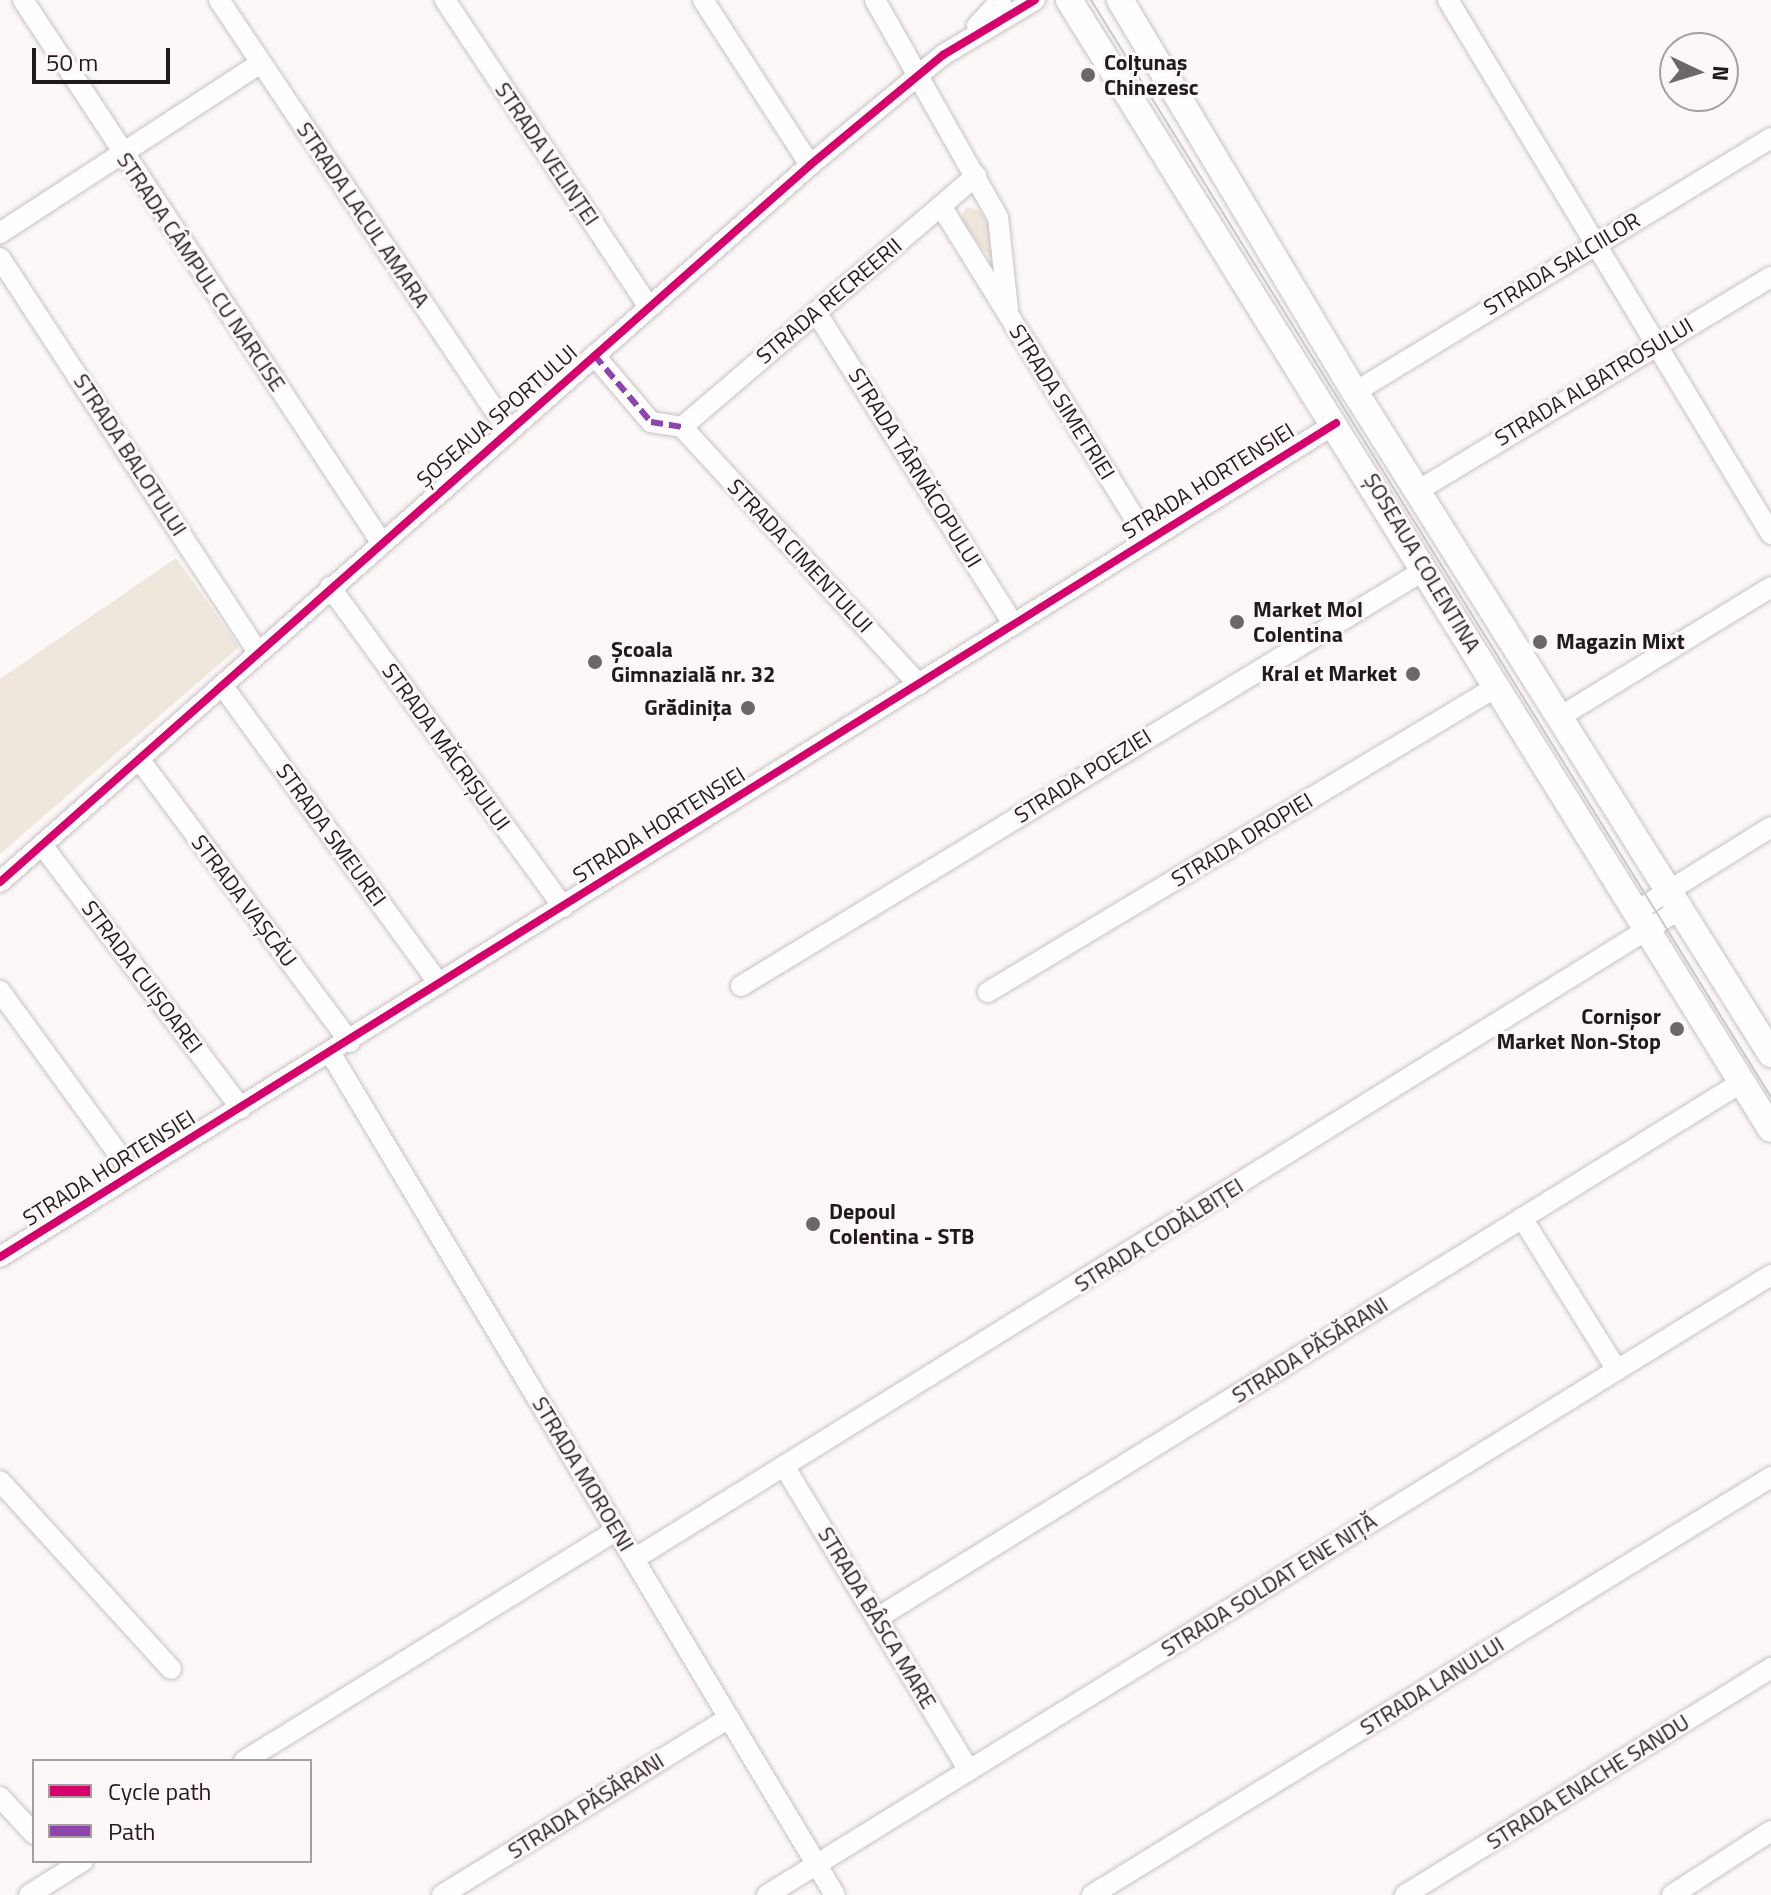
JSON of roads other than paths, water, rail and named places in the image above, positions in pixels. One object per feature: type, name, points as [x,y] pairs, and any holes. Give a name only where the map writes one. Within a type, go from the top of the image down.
[{"type":"main road","name":"ȘOSEAUA COLENTINA","points":[[1069,0],[1426,569],[1639,930],[1771,1129]]},
{"type":"main road","name":"ȘOSEAUA COLENTINA","points":[[1120,0],[1355,392],[1563,715],[1771,1054]]},
{"type":"street","name":"STRADA CÂMPUL CU NARCISE","points":[[23,0],[381,542]]},
{"type":"street","name":"STRADA LACUL AMARA","points":[[219,0],[508,430]]},
{"type":"street","name":"STRADA VELINȚEI","points":[[445,0],[649,307]]},
{"type":"street","points":[[703,0],[810,165]]},
{"type":"street","name":"STRADA SIMETRIEI","points":[[875,0],[916,78],[976,176],[1002,229],[1008,315],[1148,540]]},
{"type":"street","name":"ȘOSEAUA SPORTULUI","points":[[960,44],[1001,0]]},
{"type":"street","name":"ȘOSEAUA SPORTULUI","points":[[0,882],[810,165],[960,44],[1035,0]]},
{"type":"street","points":[[1448,0],[1592,245],[1771,534]]},
{"type":"street","points":[[0,233],[261,63]]},
{"type":"street","name":"STRADA SALCIILOR","points":[[1355,392],[1771,138]]},
{"type":"street","name":"STRADA RECREERII","points":[[682,427],[976,176]]},
{"type":"street","points":[[941,206],[1008,315]]},
{"type":"street","name":"STRADA BALOTULUI","points":[[0,258],[258,653]]},
{"type":"street","name":"STRADA ALBATROSULUI","points":[[1419,490],[1771,277]]},
{"type":"street","name":"STRADA TÂRNĂCOPULUI","points":[[816,312],[1014,625]]},
{"type":"street","points":[[594,355],[651,422],[682,427]]},
{"type":"street","name":"STRADA HORTENSIEI","points":[[0,1257],[331,1054],[1336,423]]},
{"type":"street","name":"STRADA CIMENTULUI","points":[[682,427],[919,685]]},
{"type":"street","name":"STRADA POEZIEI","points":[[741,986],[1426,569]]},
{"type":"street","name":"STRADA MĂCRIȘULUI","points":[[330,587],[563,907]]},
{"type":"street","points":[[1563,715],[1771,587]]},
{"type":"street","name":"STRADA SMEUREI","points":[[222,685],[439,984]]},
{"type":"street","name":"STRADA DROPIEI","points":[[988,992],[1496,687]]},
{"type":"street","name":"STRADA VAȘCĂU","points":[[139,759],[350,1042]]},
{"type":"street","name":"STRADA CODĂLBIȚEI","points":[[634,1559],[1639,930],[1676,898],[1771,827]]},
{"type":"street","name":"STRADA CUIȘOAREI","points":[[42,845],[241,1108]]},
{"type":"street","points":[[0,991],[133,1174]]},
{"type":"street","name":"STRADA MOROENI","points":[[331,1054],[835,1895]]},
{"type":"street","name":"STRADA PĂSĂRANI","points":[[879,1617],[1742,1082]]},
{"type":"street","points":[[1522,1218],[1617,1370]]},
{"type":"street","name":"STRADA SOLDAT ENE NIȚĂ","points":[[767,1895],[1771,1275]]},
{"type":"street","name":"STRADA BÂSCA MARE","points":[[784,1466],[879,1617],[969,1770]]},
{"type":"street","name":"STRADA LANULUI","points":[[1092,1895],[1771,1477]]},
{"type":"street","points":[[0,1481],[171,1669]]},
{"type":"street","points":[[247,1759],[617,1530]]},
{"type":"street","name":"STRADA ENACHE SANDU","points":[[1405,1895],[1771,1668]]},
{"type":"street","name":"STRADA PĂSĂRANI","points":[[442,1895],[729,1718]]},
{"type":"street","points":[[0,1797],[32,1832]]},
{"type":"street","points":[[1672,1895],[1771,1831]]},
{"type":"street","points":[[29,1895],[69,1864]]},
{"type":"tram line","points":[[1091,0],[1771,1097]]},
{"type":"place","name":"Colțunaș Chinezesc","points":[[1088,75]]},
{"type":"place","name":"Market Mol Colentina","points":[[1237,622]]},
{"type":"place","name":"Magazin Mixt","points":[[1540,642]]},
{"type":"place","name":"Școala Gimnazială nr. 32","points":[[595,662]]},
{"type":"place","name":"Kral et Market","points":[[1413,674]]},
{"type":"place","name":"Grădinița","points":[[748,708]]},
{"type":"place","name":"Cornișor Market Non-Stop","points":[[1677,1029]]},
{"type":"place","name":"Depoul Colentina - STB","points":[[813,1224]]}]
